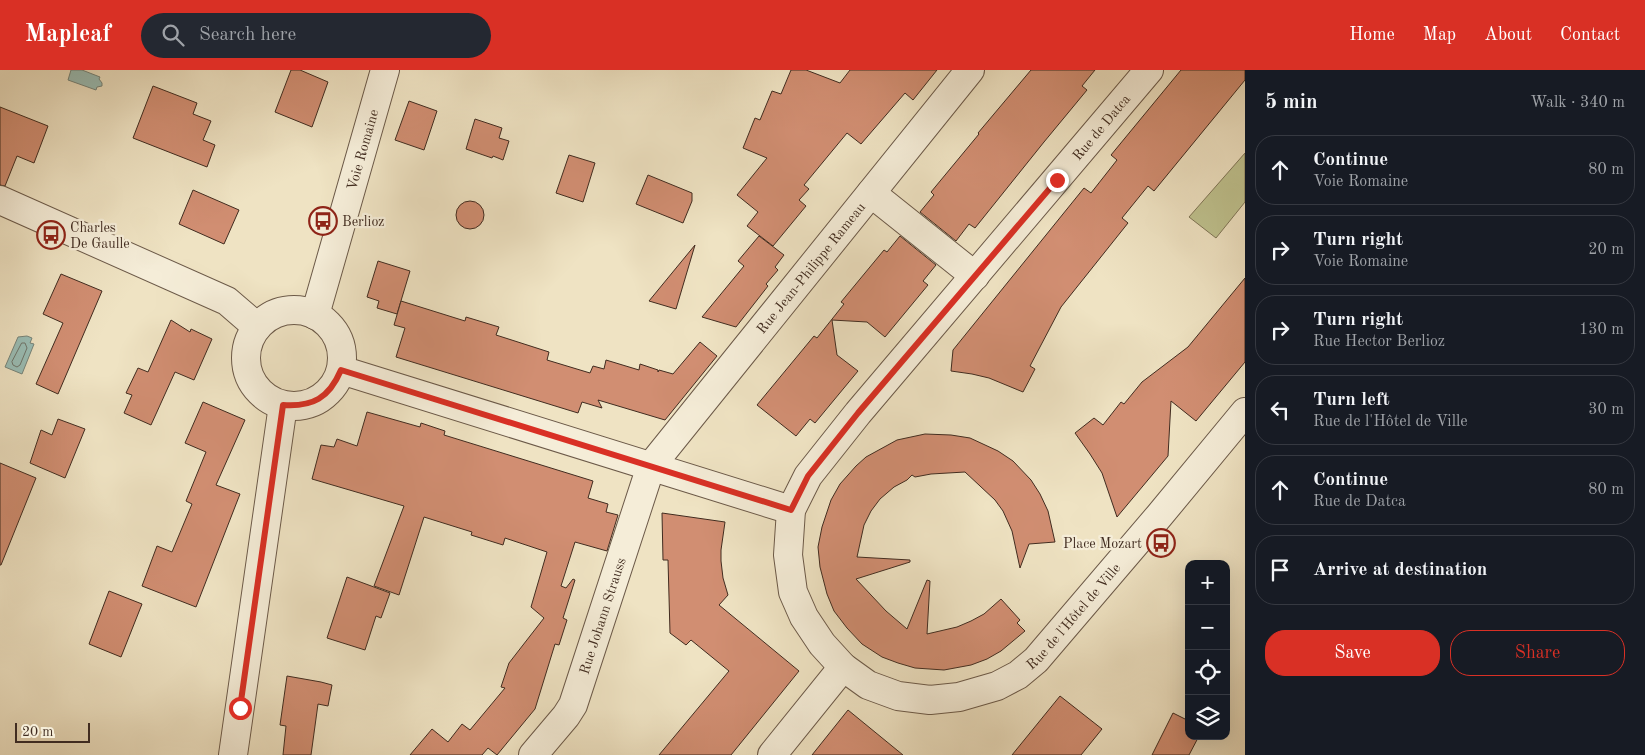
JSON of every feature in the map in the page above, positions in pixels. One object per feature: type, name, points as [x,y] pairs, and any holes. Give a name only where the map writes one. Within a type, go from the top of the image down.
[{"type":"street","name":"Voie Romaine","points":[[315,314],[385,70]]},
{"type":"street","name":"Rue Jean-Philippe Rameau","points":[[651,466],[970,70]]},
{"type":"street","name":"Rue de Datca","points":[[858,413],[975,276],[1139,74]]},
{"type":"street","points":[[871,193],[975,276]]},
{"type":"street","points":[[0,200],[227,301],[257,326]]},
{"type":"street","points":[[300,310],[315,314],[328,324],[338,337],[342,354],[341,370],[335,384],[325,395],[312,402],[298,406],[283,405],[268,399],[256,388],[248,373],[247,349],[257,326],[269,317],[284,311],[300,310]]},
{"type":"street","points":[[341,370],[791,510]]},
{"type":"street","points":[[233,755],[283,405]]},
{"type":"street","name":"Rue de l'Hôtel de Ville","points":[[858,413],[808,476],[791,510],[788,555],[793,592],[804,617],[822,644],[844,667],[868,685],[898,696],[930,700],[959,697],[997,686],[1018,675],[1036,660],[1245,412]]},
{"type":"street","name":"Rue Johann Strauss","points":[[533,755],[573,705],[651,466]]},
{"type":"street","points":[[772,755],[844,667]]},
{"type":"green space","points":[[1245,153],[1245,202],[1216,238],[1189,217]]},
{"type":"water","points":[[71,70],[82,70],[100,77],[102,86],[97,87],[96,90],[68,80]]},
{"type":"water","points":[[27,336],[32,338],[30,343],[34,344],[22,374],[5,367],[18,337]]},
{"type":"building","points":[[291,70],[300,70],[328,82],[312,127],[275,112]]},
{"type":"building","points":[[791,70],[806,70],[840,83],[850,70],[937,70],[913,100],[905,93],[861,144],[847,133],[804,185],[809,189],[799,200],[806,206],[773,246],[747,226],[758,212],[737,195],[767,158],[743,148],[755,118],[760,120],[772,91],[781,94]]},
{"type":"building","points":[[1031,70],[1095,70],[1082,86],[1087,90],[975,228],[969,224],[956,241],[920,212],[934,195],[931,192]]},
{"type":"building","points":[[1181,70],[1245,70],[1245,80],[1154,191],[1148,186],[1122,218],[1128,223],[1061,307],[1030,366],[1035,369],[1023,392],[989,378],[951,371],[953,350],[1084,188],[1091,193],[1117,160],[1111,155]]},
{"type":"building","points":[[153,86],[197,103],[193,114],[211,121],[203,140],[215,145],[207,167],[133,138]]},
{"type":"building","points":[[409,101],[437,111],[424,150],[395,140]]},
{"type":"building","points":[[0,107],[48,126],[34,163],[17,156],[5,186],[0,185]]},
{"type":"building","points":[[475,119],[502,128],[499,138],[509,141],[503,160],[466,149]]},
{"type":"building","points":[[569,155],[595,163],[583,202],[556,193]]},
{"type":"building","points":[[648,175],[692,193],[692,201],[683,223],[636,204]]},
{"type":"building","points":[[193,190],[239,210],[224,244],[179,224]]},
{"type":"building","points":[[470,201],[480,205],[484,215],[480,225],[470,229],[460,225],[456,215],[460,205]]},
{"type":"building","points":[[759,236],[784,255],[775,267],[778,270],[766,284],[768,286],[736,327],[702,317],[744,266],[738,261]]},
{"type":"building","points":[[900,236],[936,265],[923,281],[928,285],[885,337],[867,322],[832,320],[837,355],[858,371],[815,423],[810,419],[796,436],[757,405],[814,336],[817,338],[844,304],[841,302],[884,250],[887,252]]},
{"type":"building","points":[[695,245],[676,309],[649,301]]},
{"type":"building","points":[[378,261],[410,271],[397,314],[377,308],[379,301],[367,297]]},
{"type":"building","points":[[61,274],[102,291],[58,394],[36,384],[63,323],[43,314]]},
{"type":"building","points":[[1245,278],[1245,362],[1196,421],[1171,401],[1168,456],[1117,517],[1102,473],[1075,433],[1094,418],[1103,425],[1121,402],[1124,404],[1142,382],[1188,347]]},
{"type":"building","points":[[401,301],[465,321],[466,317],[499,327],[496,335],[549,352],[547,360],[590,373],[593,366],[604,369],[606,360],[639,370],[640,364],[658,370],[658,372],[659,370],[673,374],[700,342],[717,356],[665,420],[598,400],[602,408],[582,402],[578,413],[396,357],[405,328],[394,325]]},
{"type":"building","points":[[171,320],[190,332],[191,329],[212,339],[194,380],[175,372],[151,425],[124,413],[132,395],[126,393],[138,368],[148,372]]},
{"type":"building","points":[[203,402],[245,420],[216,485],[240,494],[196,607],[142,586],[157,546],[172,552],[192,504],[186,501],[206,452],[185,443]]},
{"type":"building","points":[[367,412],[420,427],[421,423],[445,431],[444,435],[593,481],[588,498],[608,504],[606,512],[618,515],[607,551],[575,542],[561,586],[566,588],[573,579],[575,580],[563,618],[567,620],[559,645],[555,644],[535,709],[497,755],[488,748],[482,755],[410,755],[432,729],[448,742],[462,724],[470,730],[505,688],[501,687],[509,663],[544,618],[531,607],[547,552],[505,538],[503,545],[471,535],[472,532],[424,517],[399,595],[374,586],[404,506],[312,479],[321,445],[334,447],[337,439],[357,446]]},
{"type":"building","points":[[58,419],[85,429],[65,478],[30,463],[41,430],[52,435]]},
{"type":"building","points":[[925,434],[970,438],[998,451],[1013,461],[1031,480],[1040,494],[1048,511],[1055,542],[1029,544],[1020,568],[1012,531],[1003,511],[995,500],[965,472],[915,477],[912,475],[880,499],[864,525],[857,557],[910,560],[910,562],[856,579],[886,611],[907,629],[927,580],[930,581],[927,634],[957,627],[971,621],[984,614],[1001,599],[1020,620],[1017,623],[1025,631],[1001,651],[987,659],[971,665],[944,670],[915,668],[898,663],[882,657],[862,644],[834,611],[827,594],[820,567],[818,547],[831,500],[840,484],[856,466],[866,457],[897,440]]},
{"type":"building","points":[[0,463],[36,478],[1,565],[0,565]]},
{"type":"building","points":[[662,513],[725,522],[721,561],[728,595],[719,605],[799,671],[731,755],[659,755],[729,671],[691,640],[686,645],[670,633],[668,560],[663,560]]},
{"type":"building","points":[[347,577],[390,593],[381,618],[376,616],[365,650],[327,638]]},
{"type":"building","points":[[109,591],[142,604],[121,657],[89,644]]},
{"type":"building","points":[[287,676],[332,685],[328,706],[318,704],[311,755],[283,755],[286,726],[280,725]]},
{"type":"building","points":[[1060,696],[1102,729],[1081,755],[1012,755]]},
{"type":"building","points":[[848,710],[903,755],[812,755]]},
{"type":"building","points":[[1173,713],[1185,719],[1185,740],[1197,740],[1189,755],[1152,755]]},
{"type":"place","name":"Berlioz","points":[[323,221]]},
{"type":"place","name":"Charles De Gaulle","points":[[51,235]]},
{"type":"place","name":"Place Mozart","points":[[1161,543]]},
{"type":"route","points":[[240,708],[283,405],[298,406],[312,402],[325,395],[335,384],[341,370],[791,510],[808,476],[858,413],[1057,180]]}]
